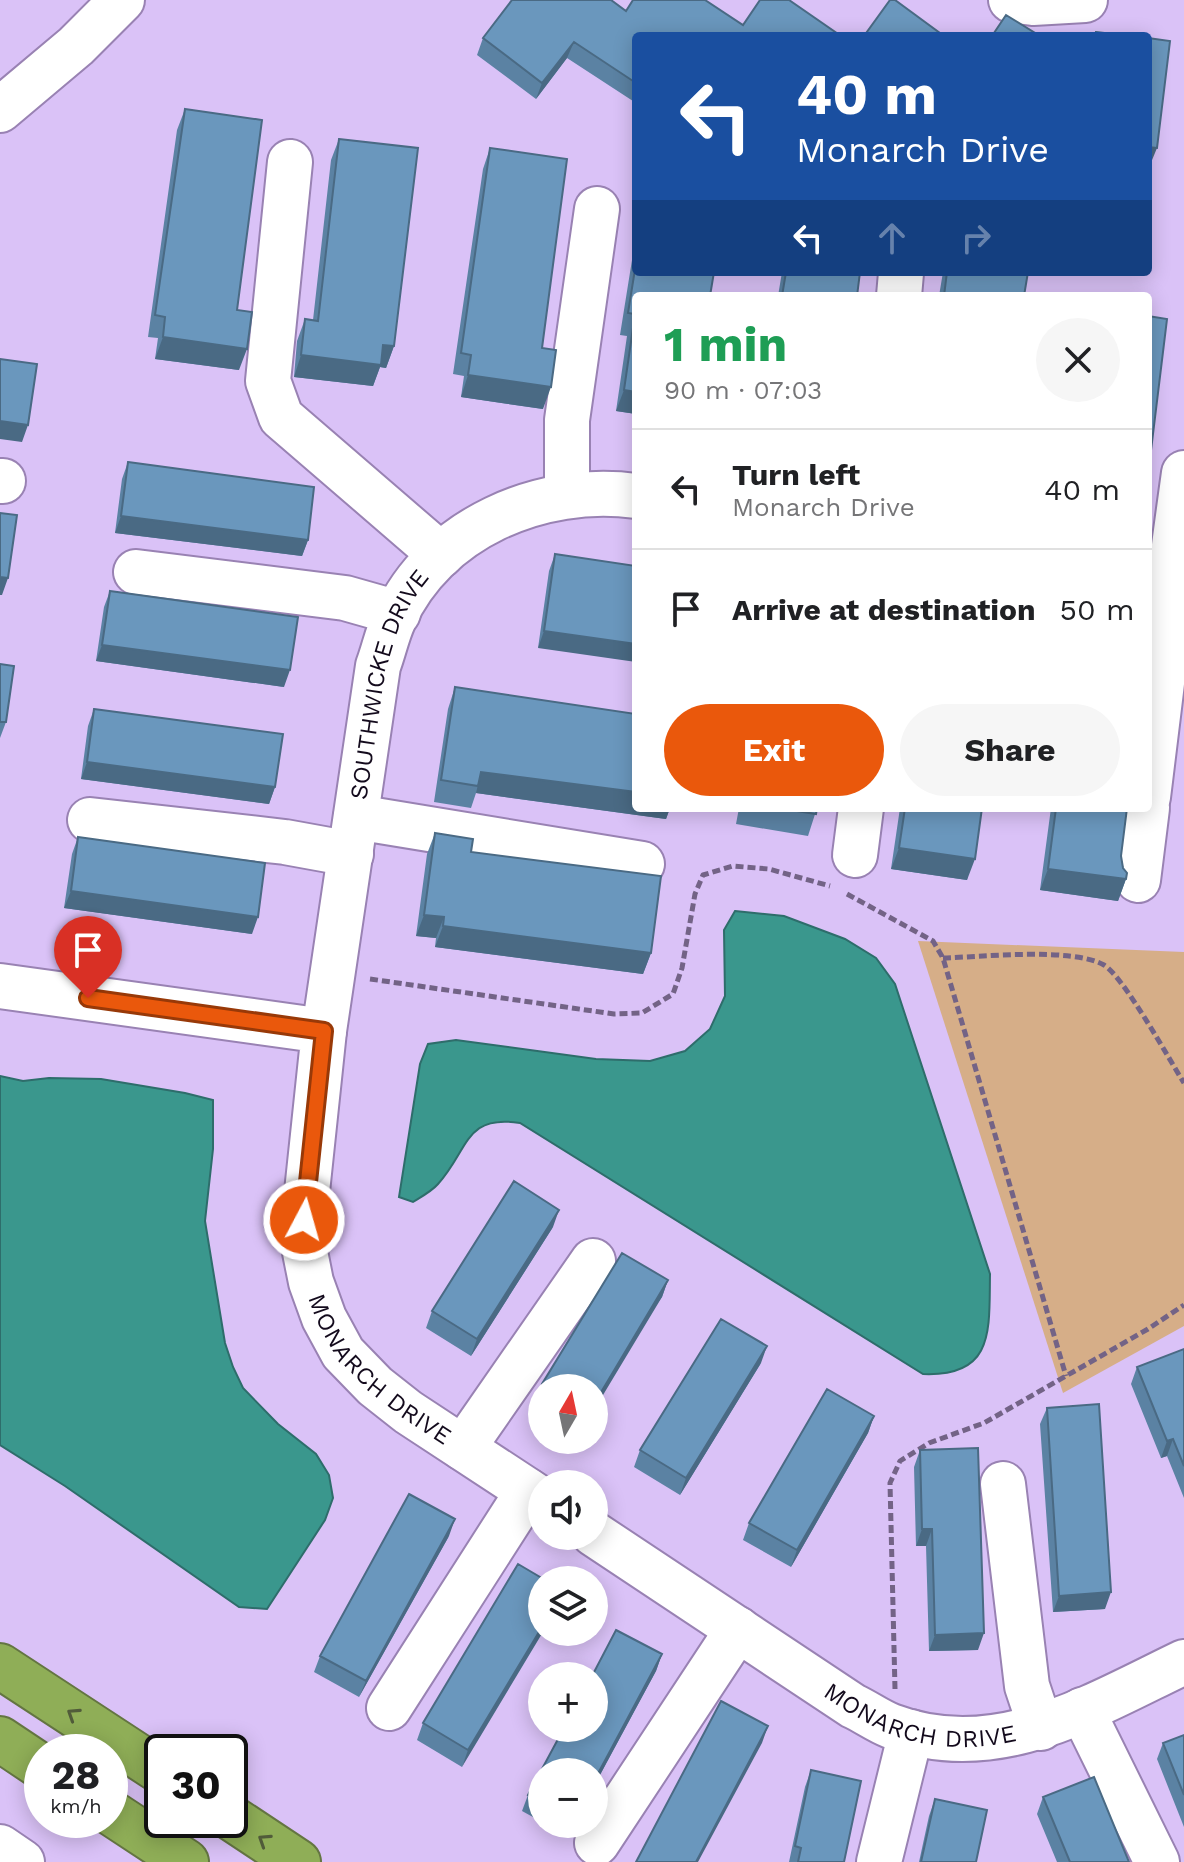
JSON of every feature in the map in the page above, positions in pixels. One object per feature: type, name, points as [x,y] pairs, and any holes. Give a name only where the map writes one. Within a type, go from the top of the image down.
[{"type":"highway","points":[[0,1666],[144,1760]]},
{"type":"highway","points":[[0,1739],[24,1755]]},
{"type":"highway","points":[[128,1824],[186,1862]]},
{"type":"highway","points":[[248,1829],[298,1862]]},
{"type":"street","points":[[0,110],[76,46],[122,0]]},
{"type":"street","points":[[1011,0],[1033,3],[1085,0]]},
{"type":"street","points":[[290,162],[268,381],[281,417],[441,555]]},
{"type":"street","points":[[567,496],[567,420],[597,209]]},
{"type":"street","points":[[1152,764],[1167,642],[1166,604],[1184,473]]},
{"type":"street","name":"SOUTHWICKE DRIVE","points":[[324,1031],[378,666],[398,613],[415,585],[441,555],[484,523],[553,497],[615,493],[632,495]]},
{"type":"street","points":[[136,572],[345,598],[398,613]]},
{"type":"street","points":[[855,855],[860,812]]},
{"type":"street","points":[[1138,880],[1146,812]]},
{"type":"street","points":[[90,820],[285,842],[354,835],[642,864]]},
{"type":"street","points":[[0,986],[324,1031]]},
{"type":"street","name":"MONARCH DRIVE","points":[[324,1031],[304,1220],[305,1252],[311,1282],[324,1318],[343,1353],[375,1386],[408,1412],[528,1491]]},
{"type":"street","points":[[463,1448],[593,1261]]},
{"type":"street","points":[[1003,1484],[1027,1686],[1041,1728]]},
{"type":"street","points":[[389,1708],[528,1506]]},
{"type":"street","name":"MONARCH DRIVE","points":[[608,1543],[853,1706],[901,1729],[932,1737],[971,1739],[1041,1728],[1184,1662]]},
{"type":"street","points":[[597,1843],[738,1629]]},
{"type":"street","points":[[1082,1710],[1157,1862]]},
{"type":"street","points":[[879,1862],[901,1729]]},
{"type":"street","points":[[0,1847],[22,1862]]},
{"type":"path","points":[[333,974],[614,1014],[642,1013],[673,994],[682,968],[695,894],[703,875],[733,866],[769,869],[827,884],[933,941],[943,958],[1066,1376]]},
{"type":"path","points":[[943,958],[1049,956],[1088,960],[1106,966],[1123,985],[1184,1083]]},
{"type":"path","points":[[901,1729],[896,1681],[890,1483],[900,1461],[929,1443],[984,1423],[1184,1305]]},
{"type":"shaded area","points":[[735,911],[784,916],[845,939],[876,958],[895,984],[990,1274],[989,1314],[983,1346],[976,1358],[964,1368],[947,1373],[923,1374],[520,1123],[488,1124],[478,1129],[433,1189],[413,1202],[399,1197],[420,1064],[428,1044],[456,1040],[596,1059],[650,1061],[685,1051],[710,1029],[725,996],[724,930]]},
{"type":"shaded area","points":[[918,941],[1184,952],[1184,1326],[1063,1393]]},
{"type":"shaded area","points":[[0,1076],[23,1081],[101,1079],[213,1100],[213,1149],[205,1221],[225,1343],[243,1388],[278,1424],[316,1454],[329,1475],[333,1498],[325,1520],[267,1609],[239,1607],[65,1486],[0,1445]]},
{"type":"building","points":[[512,0],[611,0],[626,11],[633,0],[705,0],[743,25],[760,0],[789,0],[835,32],[632,32],[632,80],[574,42],[542,83],[483,38]]},
{"type":"building","points":[[890,0],[895,0],[939,32],[867,32]]},
{"type":"building","points":[[1006,15],[1034,32],[995,32]]},
{"type":"building","points":[[1152,39],[1170,41],[1157,148],[1152,147]]},
{"type":"building","points":[[185,109],[262,120],[237,310],[252,312],[247,349],[163,337],[165,317],[155,315]]},
{"type":"building","points":[[339,139],[418,148],[394,346],[383,345],[381,365],[301,355],[305,319],[318,321]]},
{"type":"building","points":[[490,148],[567,159],[542,348],[556,350],[551,387],[468,375],[471,355],[461,353]]},
{"type":"building","points":[[634,276],[713,276],[711,292],[632,292],[632,314],[628,313]]},
{"type":"building","points":[[785,276],[860,276],[858,292],[783,292]]},
{"type":"building","points":[[946,276],[1027,276],[1025,292],[944,292]]},
{"type":"building","points":[[1152,317],[1167,319],[1152,442]]},
{"type":"building","points":[[632,335],[632,391],[624,390]]},
{"type":"building","points":[[0,359],[37,364],[28,425],[0,421]]},
{"type":"building","points":[[128,462],[314,487],[308,540],[121,516]]},
{"type":"building","points":[[0,513],[17,515],[8,578],[0,577]]},
{"type":"building","points":[[555,554],[632,565],[632,643],[544,631]]},
{"type":"building","points":[[110,591],[298,617],[290,670],[102,645]]},
{"type":"building","points":[[0,664],[14,666],[6,722],[0,722]]},
{"type":"building","points":[[455,687],[632,713],[632,791],[481,772],[478,786],[441,780]]},
{"type":"building","points":[[94,709],[283,734],[275,787],[87,762]]},
{"type":"building","points":[[904,812],[981,812],[975,859],[899,848]]},
{"type":"building","points":[[1055,812],[1126,812],[1121,856],[1126,879],[1048,869]]},
{"type":"building","points":[[435,833],[473,839],[471,852],[661,876],[651,953],[443,926],[444,917],[424,915]]},
{"type":"building","points":[[78,837],[265,863],[258,917],[71,891]]},
{"type":"building","points":[[514,1181],[559,1210],[477,1339],[432,1311]]},
{"type":"building","points":[[622,1253],[668,1280],[608,1381],[608,1374],[548,1374]]},
{"type":"building","points":[[721,1319],[767,1346],[686,1478],[640,1450]]},
{"type":"building","points":[[1184,1349],[1184,1466],[1173,1439],[1167,1441],[1137,1367]]},
{"type":"building","points":[[827,1389],[874,1416],[797,1550],[749,1523]]},
{"type":"building","points":[[1099,1404],[1111,1592],[1059,1596],[1047,1408]]},
{"type":"building","points":[[978,1448],[984,1633],[935,1635],[932,1529],[922,1529],[920,1450]]},
{"type":"building","points":[[409,1494],[455,1519],[366,1681],[320,1656]]},
{"type":"building","points":[[518,1564],[528,1570],[528,1646],[531,1646],[468,1750],[423,1723]]},
{"type":"building","points":[[616,1630],[662,1654],[606,1758],[548,1758],[556,1742],[608,1742],[608,1662],[599,1662]]},
{"type":"building","points":[[721,1701],[768,1726],[696,1862],[636,1862]]},
{"type":"building","points":[[1184,1735],[1184,1795],[1163,1743]]},
{"type":"building","points":[[811,1770],[861,1781],[844,1862],[798,1862],[801,1848],[795,1846]]},
{"type":"building","points":[[1094,1777],[1129,1862],[1070,1862],[1043,1797]]},
{"type":"building","points":[[935,1799],[987,1810],[976,1862],[921,1862]]},
{"type":"route","points":[[88,998],[324,1031],[304,1220]]}]
